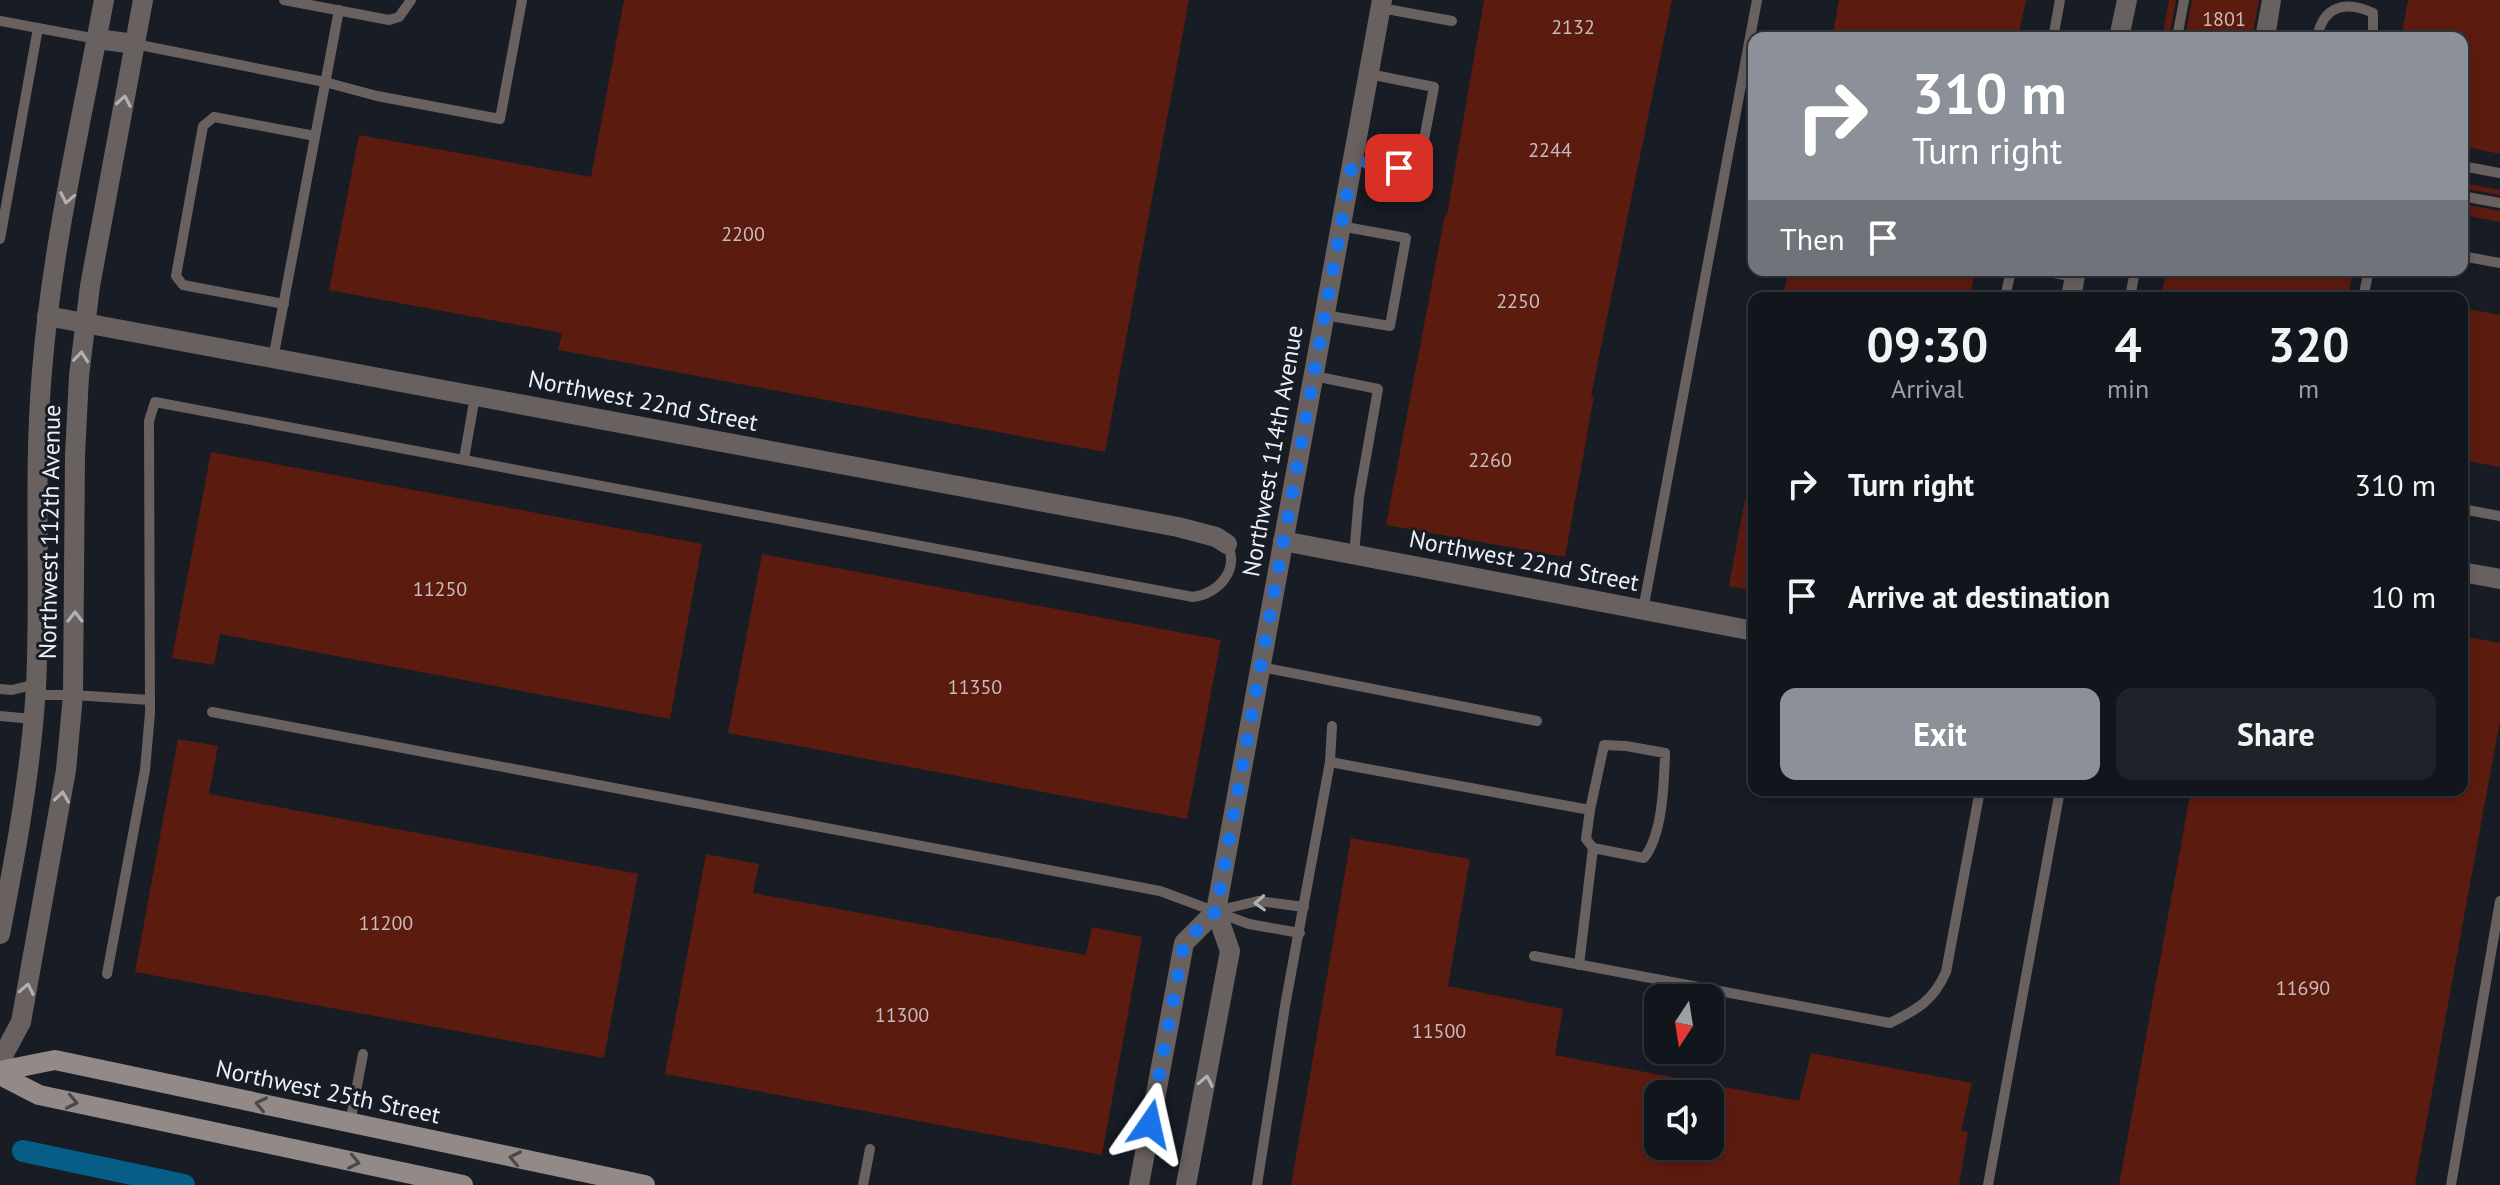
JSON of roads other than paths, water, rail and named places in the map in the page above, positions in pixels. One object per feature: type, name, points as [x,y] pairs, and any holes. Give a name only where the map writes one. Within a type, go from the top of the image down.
[{"type":"main road","name":"Northwest 25th Street","points":[[0,1073],[55,1060],[645,1185]]},
{"type":"main road","name":"Northwest 25th Street","points":[[0,1073],[39,1095],[54,1099],[463,1185]]},
{"type":"street","name":"Northwest 112th Avenue","points":[[0,934],[25,793],[36,690],[39,411],[47,316],[104,0]]},
{"type":"street","name":"Northwest 112th Avenue","points":[[0,1061],[21,1022],[61,810],[73,695],[75,455],[84,323],[143,0]]},
{"type":"street","points":[[2120,32],[2127,0]]},
{"type":"street","name":"Northwest 114th Avenue","points":[[1186,1185],[1230,951],[1216,911],[1382,4]]},
{"type":"street","points":[[97,39],[135,44]]},
{"type":"street","name":"Northwest 22nd Street","points":[[47,316],[1178,527],[1216,537],[1227,544]]},
{"type":"street","name":"Northwest 22nd Street","points":[[1283,541],[1748,630]]},
{"type":"street","points":[[2468,573],[2500,579]]},
{"type":"street","points":[[1139,1185],[1184,943],[1216,911]]},
{"type":"lane","points":[[284,0],[389,20],[399,17],[411,0]]},
{"type":"lane","points":[[135,44],[500,119],[522,0]]},
{"type":"lane","points":[[1751,32],[1757,0]]},
{"type":"lane","points":[[2054,32],[2060,0]]},
{"type":"lane","points":[[2178,32],[2184,0]]},
{"type":"lane","points":[[2261,32],[2267,0]]},
{"type":"lane","points":[[2271,32],[2276,0]]},
{"type":"lane","points":[[1382,4],[1452,21]]},
{"type":"lane","points":[[2319,32],[2322,19],[2332,11],[2348,6],[2373,13],[2373,32]]},
{"type":"lane","points":[[273,359],[339,10]]},
{"type":"lane","points":[[0,21],[97,39]]},
{"type":"lane","points":[[0,239],[38,28]]},
{"type":"lane","points":[[1643,610],[1748,48]]},
{"type":"lane","points":[[1353,160],[1418,171],[1434,87],[1369,74]]},
{"type":"lane","points":[[284,304],[183,285],[176,276],[194,172],[203,126],[214,117],[315,136]]},
{"type":"lane","points":[[2468,167],[2500,173]]},
{"type":"lane","points":[[2468,197],[2500,203]]},
{"type":"lane","points":[[1324,315],[1390,326],[1406,238],[1340,226]]},
{"type":"lane","points":[[2468,257],[2500,263]]},
{"type":"lane","points":[[1314,376],[1378,389],[1359,497],[1354,555]]},
{"type":"lane","points":[[464,459],[475,396]]},
{"type":"lane","points":[[107,974],[145,770],[150,700],[149,421],[155,402],[1193,597],[1214,590],[1228,575],[1231,559],[1227,544]]},
{"type":"lane","points":[[2468,510],[2500,516]]},
{"type":"lane","points":[[1261,667],[1537,721]]},
{"type":"lane","points":[[0,689],[150,700]]},
{"type":"lane","points":[[212,712],[1160,891],[1249,924],[1300,933]]},
{"type":"lane","points":[[0,716],[33,719]]},
{"type":"lane","points":[[1257,1185],[1285,1006],[1330,762],[1332,726]]},
{"type":"lane","points":[[1604,745],[1665,753],[1654,845],[1644,858],[1593,848],[1586,839],[1604,745]]},
{"type":"lane","points":[[1330,762],[1590,810]]},
{"type":"lane","points":[[1534,956],[1890,1023],[1921,1007],[1939,989],[1946,972],[1979,796]]},
{"type":"lane","points":[[1988,1185],[2059,796]]},
{"type":"lane","points":[[1579,965],[1593,848]]},
{"type":"lane","points":[[1216,911],[1258,901],[1304,907]]},
{"type":"lane","points":[[2451,1185],[2496,939],[2500,901]]},
{"type":"lane","points":[[350,1123],[363,1054]]},
{"type":"lane","points":[[863,1185],[870,1149]]},
{"type":"waterway","points":[[23,1151],[184,1185]]}]
